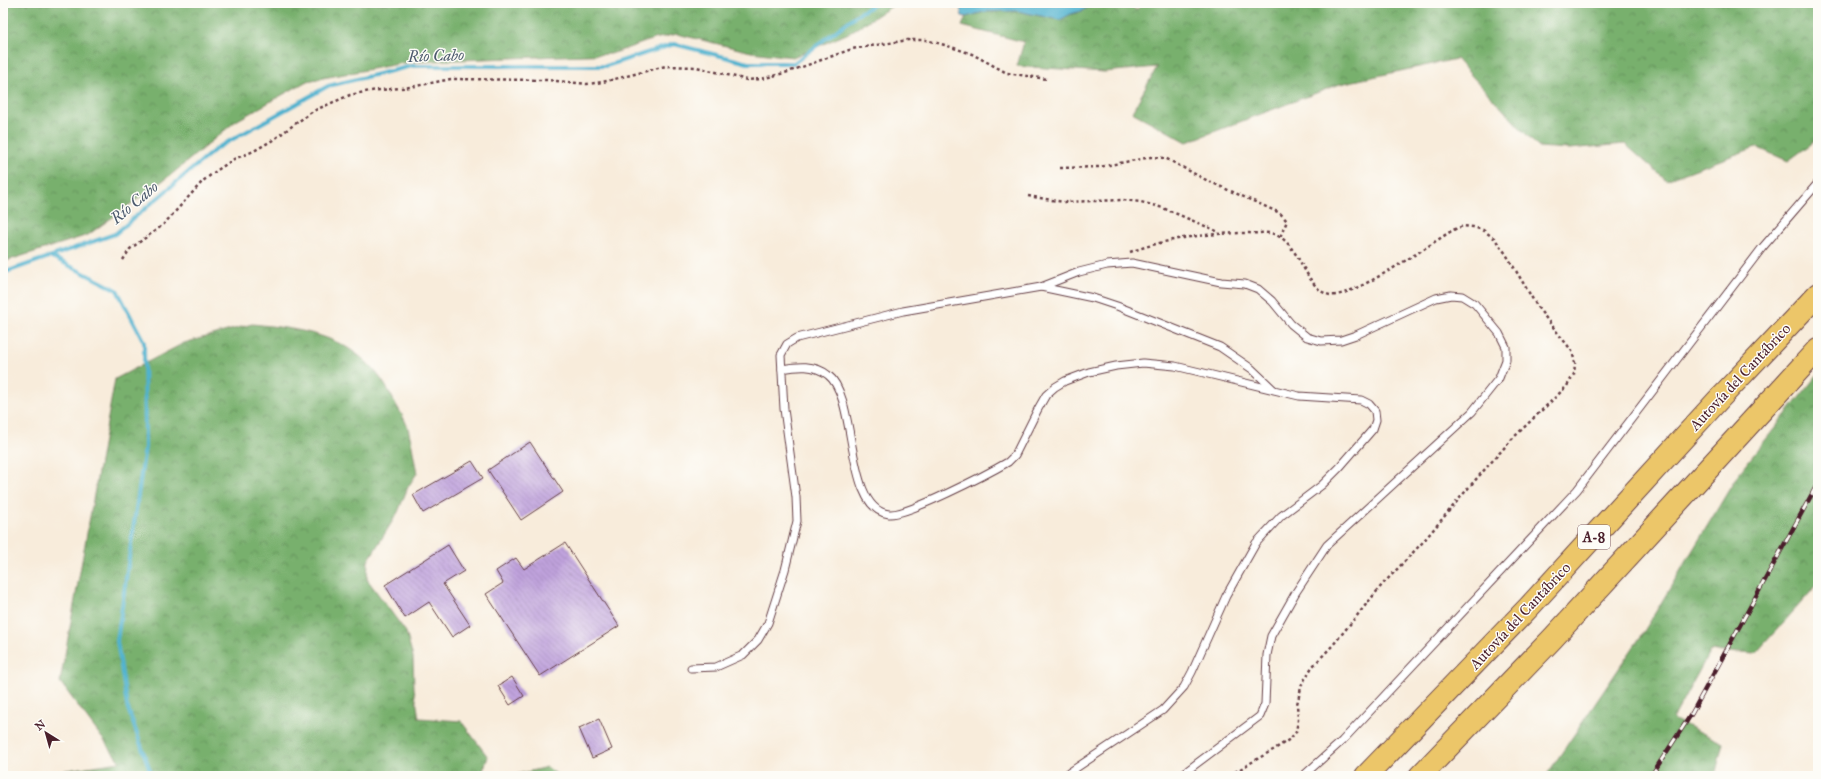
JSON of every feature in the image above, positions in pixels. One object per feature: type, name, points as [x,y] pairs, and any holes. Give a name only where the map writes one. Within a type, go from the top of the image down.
[{"type":"highway","name":"Autovía del Cantábrico","points":[[1366,776],[1529,607],[1719,399],[1818,294]]},
{"type":"highway","name":"A-8","points":[[1420,776],[1553,638],[1818,349]]},
{"type":"lane","points":[[1303,776],[1342,741],[1577,490],[1753,259],[1818,183]]},
{"type":"lane","points":[[691,668],[716,667],[742,655],[758,640],[768,623],[785,570],[797,520],[796,496],[784,409],[781,355],[787,344],[797,338],[903,311],[1041,288],[1079,272],[1107,265],[1132,263],[1220,282],[1245,284],[1258,289],[1272,301],[1290,324],[1307,337],[1321,341],[1341,340],[1356,335],[1436,298],[1451,295],[1462,296],[1474,304],[1499,333],[1506,347],[1506,360],[1499,378],[1472,412],[1327,545],[1296,592],[1271,636],[1267,655],[1265,704],[1260,716],[1180,776]]},
{"type":"lane","points":[[1041,288],[1093,298],[1220,347],[1252,369],[1274,390]]},
{"type":"lane","points":[[782,369],[804,365],[828,374],[836,383],[842,398],[859,478],[872,504],[879,510],[888,514],[898,513],[918,506],[1008,462],[1015,455],[1046,395],[1065,381],[1089,372],[1143,363],[1176,366],[1299,396],[1362,400],[1369,404],[1375,412],[1376,420],[1373,429],[1339,468],[1322,484],[1281,516],[1256,543],[1226,596],[1192,672],[1173,700],[1163,710],[1064,776]]},
{"type":"path","points":[[123,260],[130,249],[163,225],[203,181],[216,171],[234,159],[273,140],[313,111],[350,95],[370,91],[411,87],[435,81],[469,78],[548,80],[587,84],[603,82],[666,66],[697,67],[747,80],[761,79],[788,72],[852,49],[908,40],[926,40],[972,54],[1007,73],[1047,78]]},
{"type":"path","points":[[1060,168],[1099,167],[1151,157],[1165,158],[1208,181],[1280,213],[1287,221],[1280,237]]},
{"type":"path","points":[[1028,196],[1064,202],[1123,200],[1142,202],[1163,208],[1220,233]]},
{"type":"green space","points":[[3,3],[897,3],[849,33],[793,57],[751,52],[677,34],[654,39],[611,54],[409,62],[307,81],[236,121],[172,174],[88,235],[3,262]]},
{"type":"green space","points":[[1095,3],[1127,3],[1136,10],[1144,3],[1818,3],[1818,139],[1788,161],[1756,147],[1666,180],[1625,144],[1569,149],[1538,147],[1456,59],[1340,84],[1187,142],[1132,112],[1157,67],[1104,72],[1017,66],[1024,42],[962,26],[966,17],[984,12],[1017,11],[1060,20],[1071,14],[1082,11]]},
{"type":"green space","points":[[252,324],[275,326],[317,335],[352,351],[368,364],[382,380],[404,418],[408,428],[417,473],[408,487],[398,512],[368,561],[367,579],[406,632],[413,657],[414,688],[419,718],[461,721],[488,757],[481,776],[27,776],[120,762],[60,682],[115,379],[184,343]]},
{"type":"green space","points":[[1818,374],[1818,584],[1755,654],[1710,651],[1673,719],[1723,743],[1715,776],[1546,776],[1643,633],[1739,473]]},
{"type":"green space","points":[[547,767],[559,776],[510,776]]},
{"type":"water","points":[[962,3],[1095,3],[1082,11],[1071,14],[1060,20],[1017,11],[984,12],[966,17],[962,16],[960,7]]},
{"type":"building","points":[[530,442],[563,492],[521,520],[488,470]]},
{"type":"building","points":[[472,461],[483,478],[423,513],[413,495]]},
{"type":"building","points":[[565,543],[619,626],[540,676],[486,594],[503,583],[496,571],[516,558],[524,569]]},
{"type":"building","points":[[448,545],[464,571],[443,584],[470,625],[452,637],[429,602],[405,618],[385,585]]},
{"type":"building","points":[[512,677],[524,696],[510,705],[498,686]]},
{"type":"building","points":[[599,719],[612,749],[592,758],[579,728]]},
{"type":"waterway","name":"Río Cabo","points":[[3,273],[115,234],[217,148],[328,86],[412,66],[606,66],[674,44],[748,63],[794,63],[858,14],[877,3]]},
{"type":"waterway","points":[[52,257],[117,290],[144,342],[145,447],[117,641],[127,706],[152,776]]},
{"type":"railway","points":[[1651,776],[1692,713],[1818,483]]}]
